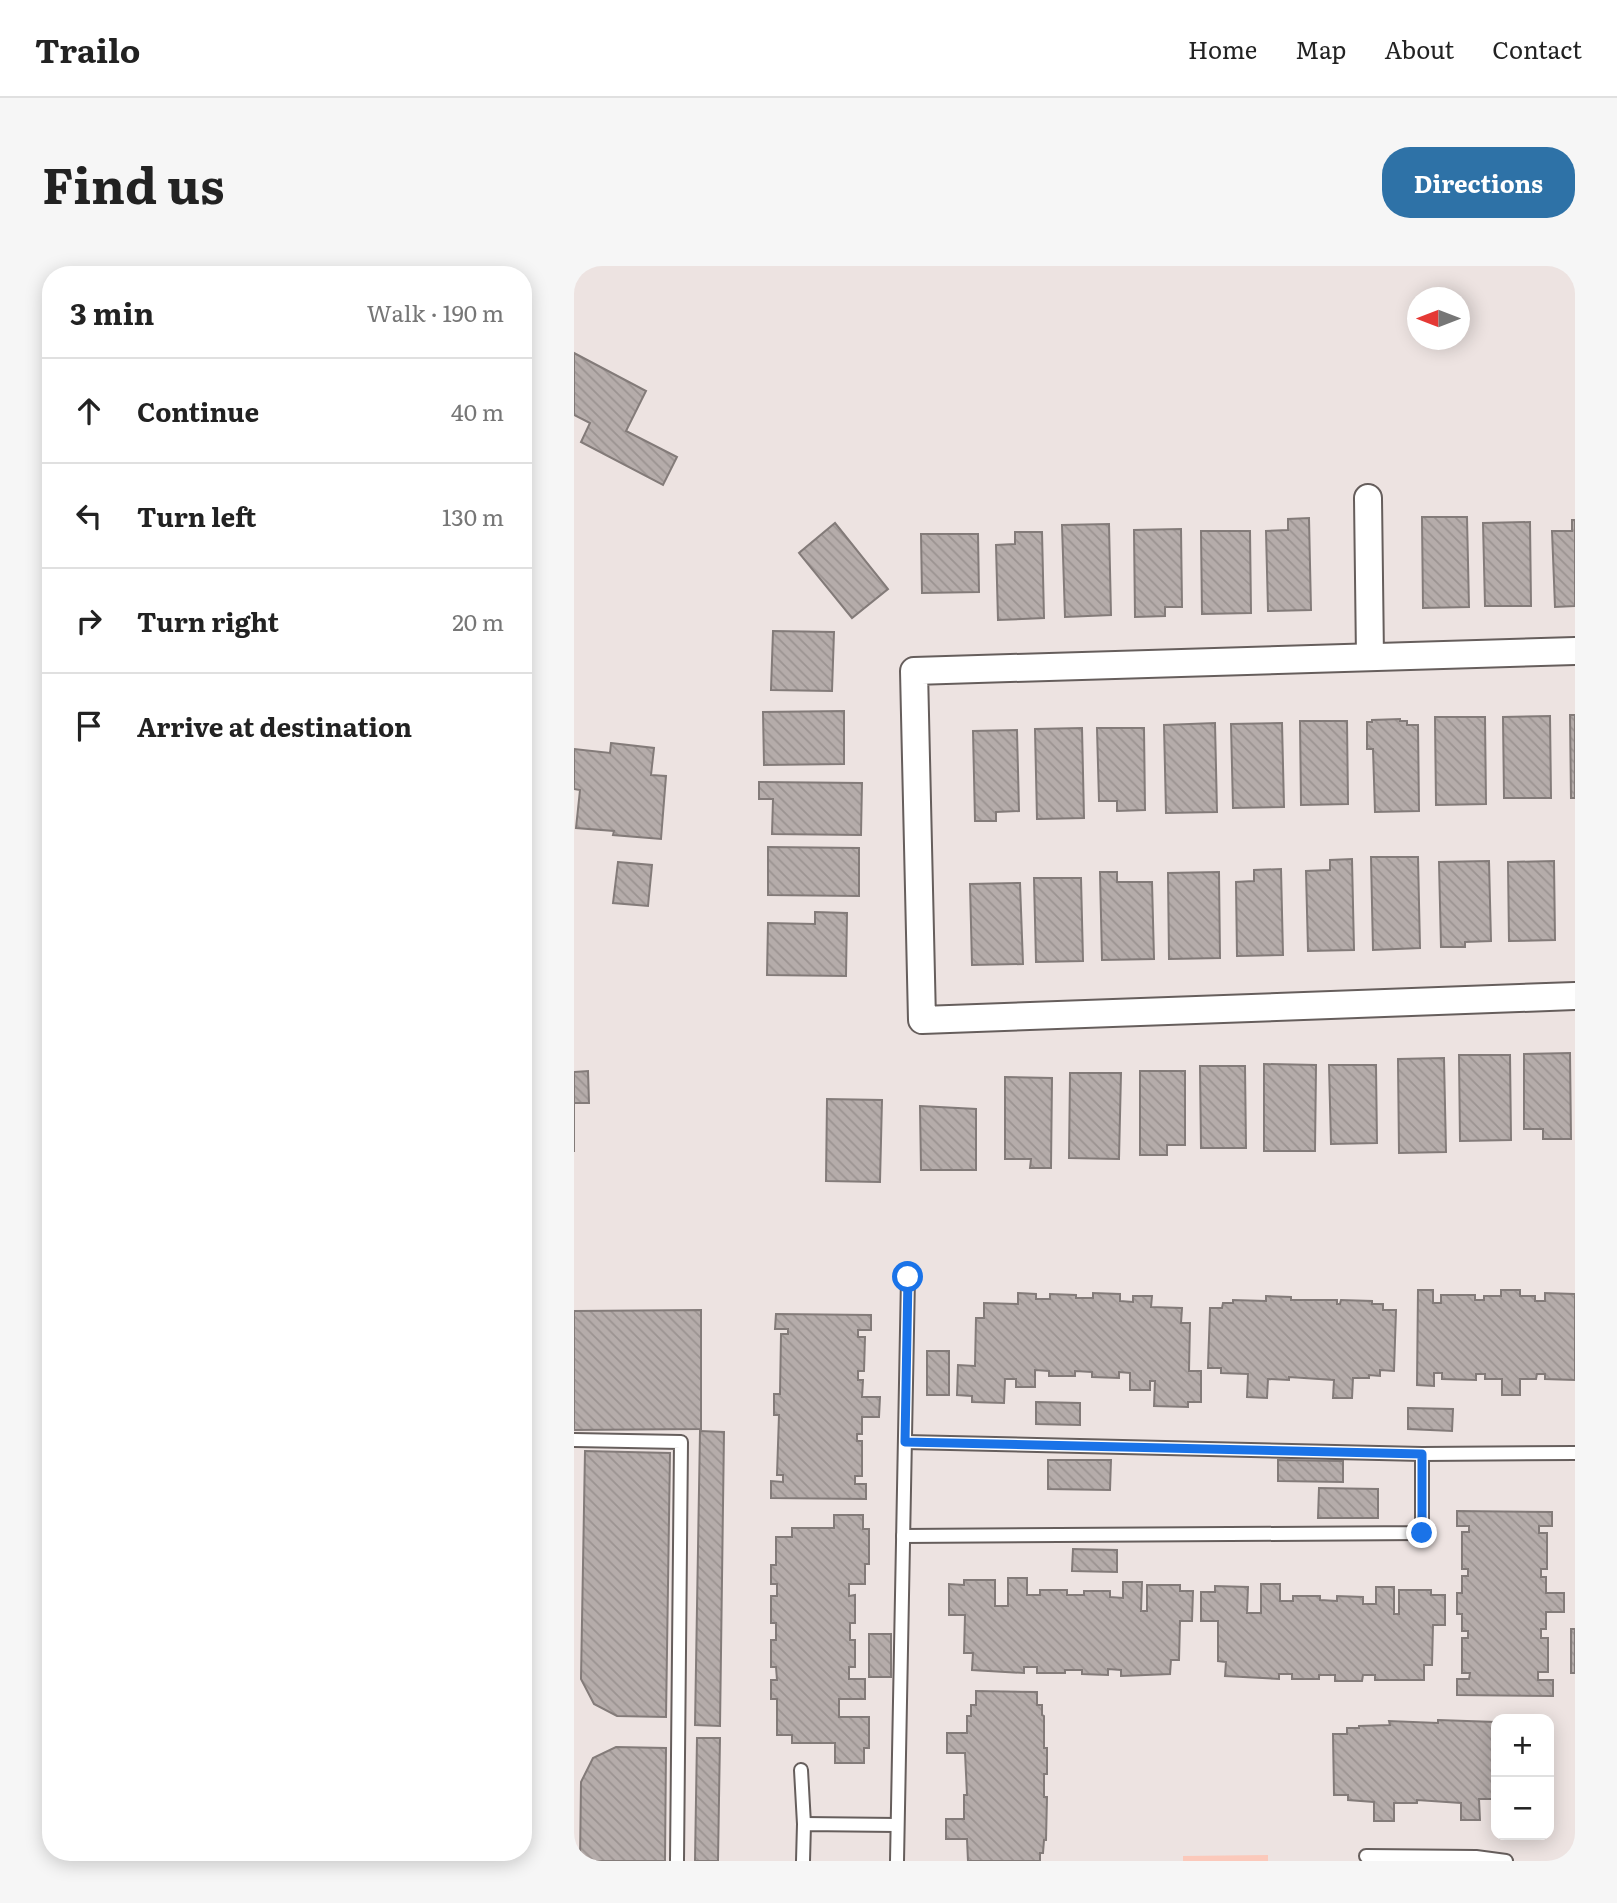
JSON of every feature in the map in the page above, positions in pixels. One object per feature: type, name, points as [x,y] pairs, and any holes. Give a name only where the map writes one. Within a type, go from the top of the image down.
[{"type":"street","points":[[1368,498],[1370,657]]},
{"type":"street","points":[[1575,651],[914,671],[922,1020],[1575,996]]},
{"type":"lane","points":[[897,1861],[908,1277]]},
{"type":"lane","points":[[574,1440],[681,1442],[677,1861]]},
{"type":"lane","points":[[905,1442],[1422,1454],[1575,1453]]},
{"type":"lane","points":[[903,1536],[1422,1533],[1422,1454]]},
{"type":"lane","points":[[801,1770],[803,1861]]},
{"type":"lane","points":[[804,1824],[897,1825]]},
{"type":"lane","points":[[1366,1856],[1476,1857],[1506,1861]]},
{"type":"shaded area","points":[[1268,1855],[1268,1861],[1183,1861],[1183,1856]]},
{"type":"building","points":[[574,353],[646,391],[626,431],[677,457],[663,485],[581,442],[590,423],[574,415]]},
{"type":"building","points":[[1422,517],[1467,517],[1469,607],[1423,608]]},
{"type":"building","points":[[1309,518],[1311,610],[1268,611],[1266,531],[1288,530],[1288,519]]},
{"type":"building","points":[[1572,520],[1575,520],[1575,606],[1555,607],[1552,531],[1572,531]]},
{"type":"building","points":[[1530,522],[1531,606],[1485,606],[1483,523]]},
{"type":"building","points":[[835,523],[888,589],[852,618],[799,553]]},
{"type":"building","points":[[1109,524],[1111,615],[1065,617],[1062,525]]},
{"type":"building","points":[[1181,529],[1182,607],[1165,607],[1165,616],[1135,617],[1134,530]]},
{"type":"building","points":[[1201,531],[1250,531],[1251,613],[1202,614]]},
{"type":"building","points":[[1015,532],[1042,532],[1044,618],[998,620],[996,545],[1015,544]]},
{"type":"building","points":[[921,534],[978,534],[979,592],[922,593]]},
{"type":"building","points":[[773,631],[834,632],[832,691],[771,690]]},
{"type":"building","points":[[844,711],[844,764],[764,765],[763,712]]},
{"type":"building","points":[[1570,715],[1575,715],[1575,798],[1571,798]]},
{"type":"building","points":[[1550,716],[1551,798],[1504,798],[1503,717]]},
{"type":"building","points":[[1435,717],[1485,717],[1486,804],[1436,805]]},
{"type":"building","points":[[1400,719],[1407,721],[1407,725],[1418,725],[1419,811],[1375,812],[1373,749],[1367,749],[1367,722]]},
{"type":"building","points":[[1300,721],[1347,721],[1348,804],[1301,805]]},
{"type":"building","points":[[1215,723],[1217,812],[1166,813],[1164,725]]},
{"type":"building","points":[[1282,723],[1284,807],[1233,808],[1231,724]]},
{"type":"building","points":[[1082,728],[1084,818],[1037,819],[1035,729]]},
{"type":"building","points":[[1097,728],[1144,728],[1145,810],[1117,811],[1117,801],[1099,801]]},
{"type":"building","points":[[1017,730],[1019,811],[996,812],[996,821],[975,821],[973,731]]},
{"type":"building","points":[[611,743],[654,748],[651,775],[666,776],[661,839],[613,835],[614,831],[576,828],[580,790],[574,789],[574,749],[610,753]]},
{"type":"building","points":[[759,782],[862,783],[861,835],[772,834],[773,799],[759,799]]},
{"type":"building","points":[[768,847],[859,848],[859,896],[768,895]]},
{"type":"building","points":[[1371,857],[1418,857],[1420,948],[1373,950]]},
{"type":"building","points":[[1352,859],[1354,950],[1308,951],[1306,871],[1330,870],[1330,860]]},
{"type":"building","points":[[1489,861],[1491,941],[1465,942],[1465,947],[1441,947],[1439,862]]},
{"type":"building","points":[[1554,861],[1555,940],[1509,941],[1508,862]]},
{"type":"building","points":[[618,862],[652,865],[648,906],[613,903]]},
{"type":"building","points":[[1281,869],[1283,955],[1237,956],[1236,882],[1254,881],[1254,870]]},
{"type":"building","points":[[1100,872],[1117,872],[1117,882],[1152,882],[1154,959],[1102,960]]},
{"type":"building","points":[[1219,872],[1220,958],[1169,959],[1168,873]]},
{"type":"building","points":[[1034,878],[1081,878],[1083,961],[1036,962]]},
{"type":"building","points":[[1020,883],[1023,964],[972,965],[970,884]]},
{"type":"building","points":[[815,912],[847,913],[846,976],[767,975],[768,923],[815,924]]},
{"type":"building","points":[[1570,1053],[1571,1139],[1543,1139],[1543,1129],[1524,1129],[1524,1054]]},
{"type":"building","points":[[1459,1055],[1510,1055],[1511,1140],[1460,1141]]},
{"type":"building","points":[[1444,1058],[1446,1152],[1399,1153],[1398,1059]]},
{"type":"building","points":[[1264,1064],[1316,1065],[1315,1151],[1264,1151]]},
{"type":"building","points":[[1329,1065],[1376,1065],[1377,1143],[1331,1144]]},
{"type":"building","points":[[1200,1066],[1245,1066],[1246,1148],[1201,1148]]},
{"type":"building","points":[[588,1071],[589,1103],[574,1103],[574,1072]]},
{"type":"building","points":[[1140,1071],[1185,1071],[1185,1145],[1167,1145],[1167,1155],[1140,1155]]},
{"type":"building","points":[[1070,1073],[1121,1073],[1119,1159],[1069,1158]]},
{"type":"building","points":[[1005,1077],[1052,1078],[1051,1168],[1030,1168],[1031,1159],[1005,1159]]},
{"type":"building","points":[[827,1099],[882,1100],[880,1182],[826,1181]]},
{"type":"building","points":[[920,1106],[976,1109],[976,1170],[921,1170]]},
{"type":"building","points":[[1418,1290],[1433,1290],[1433,1303],[1441,1303],[1441,1295],[1475,1295],[1475,1300],[1484,1300],[1484,1296],[1501,1296],[1501,1290],[1520,1290],[1520,1296],[1535,1296],[1535,1301],[1545,1301],[1545,1293],[1575,1294],[1575,1380],[1545,1379],[1545,1374],[1537,1374],[1536,1379],[1520,1379],[1520,1395],[1502,1395],[1502,1379],[1485,1379],[1485,1374],[1476,1374],[1476,1380],[1442,1379],[1442,1373],[1434,1373],[1434,1386],[1417,1385]]},
{"type":"building","points":[[1018,1293],[1036,1294],[1036,1299],[1050,1299],[1050,1294],[1093,1298],[1093,1293],[1120,1294],[1120,1301],[1133,1302],[1133,1296],[1152,1296],[1151,1307],[1182,1308],[1181,1323],[1190,1323],[1189,1371],[1201,1371],[1201,1402],[1188,1402],[1188,1407],[1154,1406],[1155,1381],[1150,1381],[1150,1390],[1130,1390],[1130,1373],[1119,1372],[1119,1378],[1092,1377],[1092,1372],[1075,1371],[1075,1376],[1049,1376],[1049,1371],[1035,1370],[1035,1387],[1016,1387],[1016,1379],[1005,1379],[1004,1403],[972,1402],[972,1396],[957,1395],[958,1365],[975,1366],[976,1318],[984,1318],[984,1303],[1018,1304]]},
{"type":"building","points":[[1266,1296],[1291,1297],[1291,1300],[1337,1300],[1337,1304],[1340,1304],[1341,1300],[1372,1301],[1372,1304],[1383,1304],[1383,1310],[1396,1310],[1394,1371],[1380,1370],[1380,1376],[1353,1378],[1352,1398],[1333,1398],[1334,1380],[1289,1377],[1289,1380],[1268,1379],[1267,1398],[1247,1397],[1248,1374],[1221,1373],[1221,1368],[1208,1368],[1210,1308],[1222,1308],[1223,1303],[1233,1303],[1233,1300],[1266,1301]]},
{"type":"building","points":[[701,1310],[701,1429],[574,1430],[574,1311]]},
{"type":"building","points":[[776,1314],[871,1315],[871,1330],[858,1330],[858,1337],[865,1337],[864,1371],[858,1371],[858,1380],[863,1380],[862,1397],[880,1397],[879,1417],[862,1417],[862,1434],[857,1434],[857,1441],[862,1441],[862,1476],[855,1476],[855,1484],[866,1484],[866,1499],[771,1498],[771,1481],[783,1482],[783,1475],[777,1475],[779,1415],[774,1415],[774,1394],[780,1394],[781,1334],[788,1334],[788,1329],[775,1329]]},
{"type":"building","points":[[927,1351],[949,1351],[949,1395],[927,1395]]},
{"type":"building","points":[[1036,1402],[1080,1403],[1080,1425],[1036,1424]]},
{"type":"building","points":[[1408,1408],[1453,1409],[1452,1431],[1408,1429]]},
{"type":"building","points":[[700,1431],[724,1432],[720,1726],[695,1725]]},
{"type":"building","points":[[585,1451],[670,1453],[666,1717],[617,1716],[594,1704],[581,1679]]},
{"type":"building","points":[[1048,1460],[1111,1460],[1110,1490],[1048,1489]]},
{"type":"building","points":[[1278,1460],[1343,1461],[1343,1482],[1278,1481]]},
{"type":"building","points":[[1319,1488],[1378,1489],[1378,1518],[1318,1518]]},
{"type":"building","points":[[1457,1511],[1552,1512],[1552,1526],[1539,1526],[1539,1533],[1547,1533],[1547,1569],[1541,1569],[1541,1577],[1546,1577],[1546,1593],[1564,1593],[1564,1612],[1546,1612],[1546,1629],[1541,1629],[1541,1638],[1548,1638],[1548,1672],[1538,1672],[1538,1680],[1553,1680],[1553,1696],[1457,1695],[1457,1679],[1469,1679],[1470,1673],[1462,1673],[1462,1638],[1468,1638],[1468,1631],[1462,1631],[1462,1614],[1457,1614],[1457,1593],[1462,1593],[1462,1576],[1468,1576],[1468,1569],[1462,1569],[1462,1532],[1469,1532],[1469,1526],[1457,1526]]},
{"type":"building","points":[[834,1515],[863,1515],[863,1529],[869,1529],[869,1564],[865,1564],[865,1584],[849,1584],[849,1596],[855,1595],[855,1623],[850,1623],[850,1640],[855,1640],[855,1667],[849,1667],[849,1679],[865,1679],[865,1699],[839,1699],[839,1717],[869,1717],[869,1748],[864,1748],[864,1763],[835,1763],[835,1743],[792,1743],[792,1735],[777,1735],[777,1699],[771,1699],[771,1680],[777,1680],[776,1667],[771,1667],[771,1640],[776,1640],[776,1623],[771,1623],[771,1596],[777,1596],[777,1584],[771,1584],[771,1565],[776,1565],[776,1537],[792,1537],[792,1528],[834,1528]]},
{"type":"building","points":[[1073,1549],[1117,1550],[1117,1572],[1072,1571]]},
{"type":"building","points":[[1008,1578],[1027,1578],[1027,1595],[1040,1595],[1040,1590],[1067,1590],[1067,1595],[1084,1595],[1084,1591],[1110,1591],[1110,1597],[1123,1598],[1123,1582],[1142,1582],[1141,1611],[1147,1611],[1147,1585],[1180,1585],[1180,1591],[1193,1591],[1192,1621],[1180,1621],[1179,1660],[1171,1660],[1170,1674],[1121,1676],[1121,1670],[1108,1669],[1108,1675],[1082,1674],[1082,1670],[1037,1673],[1037,1667],[1024,1667],[1024,1673],[972,1670],[973,1653],[964,1653],[965,1615],[949,1615],[949,1584],[964,1585],[964,1580],[995,1580],[995,1606],[1008,1606]]},
{"type":"building","points":[[1261,1584],[1280,1584],[1280,1601],[1293,1601],[1293,1596],[1320,1596],[1320,1600],[1337,1601],[1337,1596],[1363,1597],[1363,1604],[1376,1604],[1376,1587],[1394,1587],[1394,1614],[1399,1614],[1399,1590],[1431,1590],[1431,1595],[1445,1595],[1445,1625],[1433,1625],[1432,1665],[1424,1665],[1424,1680],[1375,1680],[1375,1675],[1363,1675],[1362,1681],[1335,1681],[1335,1675],[1319,1675],[1319,1679],[1292,1679],[1292,1674],[1279,1674],[1279,1679],[1225,1676],[1226,1662],[1218,1661],[1218,1621],[1201,1621],[1201,1592],[1215,1592],[1215,1586],[1248,1587],[1247,1613],[1261,1613]]},
{"type":"building","points":[[1571,1629],[1575,1629],[1575,1673],[1571,1673]]},
{"type":"building","points":[[869,1634],[891,1634],[891,1677],[869,1677]]},
{"type":"building","points":[[976,1691],[1037,1692],[1037,1705],[1042,1705],[1044,1748],[1047,1748],[1044,1797],[1047,1797],[1046,1840],[1043,1853],[1040,1853],[1040,1861],[968,1861],[967,1839],[946,1839],[946,1819],[964,1819],[964,1795],[967,1795],[965,1753],[947,1753],[947,1733],[967,1733],[967,1716],[971,1716],[971,1705],[976,1705]]},
{"type":"building","points":[[1438,1720],[1491,1722],[1491,1799],[1479,1799],[1480,1820],[1461,1820],[1461,1803],[1417,1800],[1417,1803],[1394,1803],[1394,1821],[1374,1821],[1374,1802],[1348,1800],[1348,1795],[1334,1795],[1333,1734],[1347,1734],[1347,1728],[1359,1726],[1390,1725],[1389,1721],[1438,1723]]},
{"type":"building","points":[[697,1738],[720,1738],[718,1861],[695,1861]]},
{"type":"building","points":[[616,1747],[666,1748],[665,1861],[580,1861],[581,1782],[593,1758]]},
{"type":"route","points":[[908,1277],[905,1442],[1422,1454],[1422,1533]]}]
